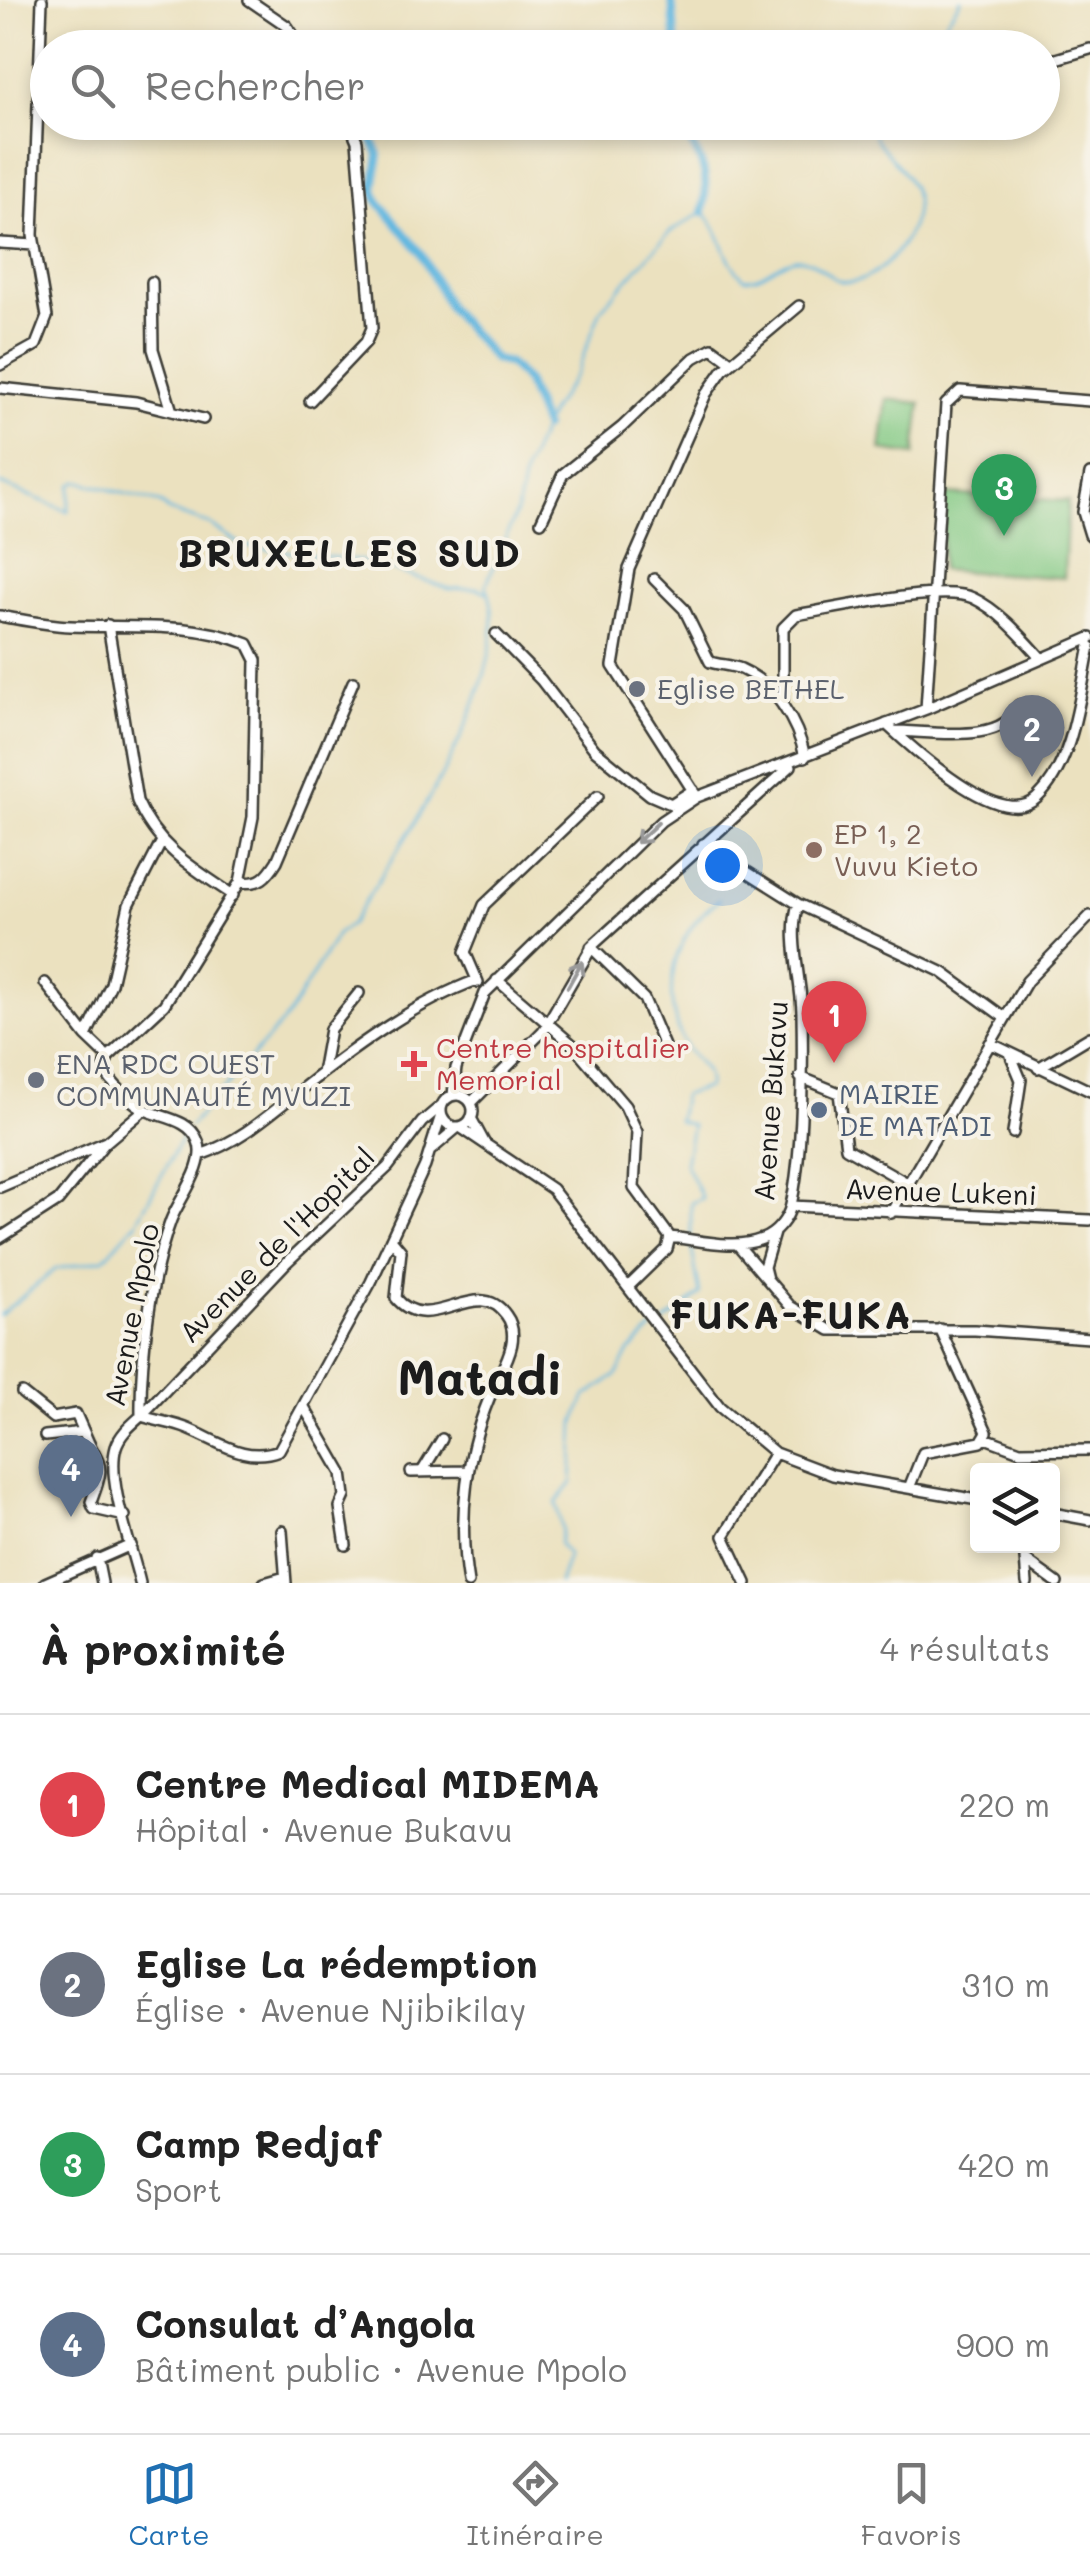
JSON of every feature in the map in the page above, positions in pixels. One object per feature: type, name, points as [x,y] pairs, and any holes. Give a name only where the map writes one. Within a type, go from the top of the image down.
[{"type":"street","points":[[41,30],[42,0]]},
{"type":"street","points":[[250,0],[290,30]]},
{"type":"street","points":[[1060,58],[1090,49]]},
{"type":"street","points":[[0,366],[36,345],[45,327],[46,298],[34,246],[37,140]]},
{"type":"street","points":[[310,401],[366,342],[372,328],[357,140]]},
{"type":"street","points":[[0,243],[34,246]]},
{"type":"street","points":[[152,282],[152,349],[171,408]]},
{"type":"street","points":[[695,793],[619,679],[613,652],[629,568],[706,394],[732,362],[799,306]]},
{"type":"street","points":[[542,522],[564,474],[622,427],[694,358],[712,348],[732,362]]},
{"type":"street","points":[[0,388],[171,408],[202,419]]},
{"type":"street","points":[[926,709],[945,416],[951,396],[960,390],[1090,400]]},
{"type":"street","points":[[1090,474],[1084,512],[1090,535]]},
{"type":"street","points":[[654,579],[684,609],[710,662],[743,670],[783,706],[796,725],[801,759]]},
{"type":"street","points":[[783,706],[782,636],[788,618],[936,594],[972,598],[1042,659]]},
{"type":"street","points":[[0,616],[66,626],[162,626],[236,639],[253,648],[257,709],[253,817],[240,882],[164,1005],[108,1057],[106,1075],[144,1110],[177,1120],[198,1140],[200,1155],[232,1143],[322,1073],[431,998],[477,980]]},
{"type":"street","points":[[108,625],[137,801],[161,843],[233,895]]},
{"type":"street","points":[[496,634],[541,680],[584,738],[650,795],[671,804],[890,727],[1090,638]]},
{"type":"street","points":[[890,727],[958,784],[1004,803],[1028,804],[1038,798],[1065,748],[1090,646]]},
{"type":"street","points":[[240,882],[254,884],[268,876],[278,861],[353,682]]},
{"type":"street","points":[[890,727],[994,732],[1016,715],[1020,705]]},
{"type":"street","points":[[487,1146],[471,1118],[470,1102],[547,1025],[592,947],[747,801],[801,759]]},
{"type":"street","points":[[733,784],[747,801]]},
{"type":"street","points":[[470,1102],[453,1095],[456,1068],[485,993],[646,834],[695,793]]},
{"type":"street","points":[[485,993],[466,952],[484,905],[598,796]]},
{"type":"street","points":[[86,1036],[106,1000],[128,905],[161,843]]},
{"type":"street","points":[[703,844],[798,904],[942,972],[1004,1018]]},
{"type":"street","name":"Avenue Bukavu","points":[[670,1237],[738,1244],[774,1234],[791,1206],[802,1012],[794,920],[798,904]]},
{"type":"street","points":[[891,1213],[1034,971],[1090,916]]},
{"type":"street","points":[[592,947],[644,999],[664,1046]]},
{"type":"street","points":[[497,980],[573,1045],[625,1106],[637,1132],[634,1188],[670,1237],[668,1249],[629,1286]]},
{"type":"street","points":[[45,983],[86,1036],[108,1057]]},
{"type":"street","points":[[322,1073],[330,1029],[360,993]]},
{"type":"street","points":[[1038,1068],[1090,1036]]},
{"type":"street","points":[[990,1043],[1090,1092]]},
{"type":"street","points":[[1009,1054],[1021,1080],[1014,1133]]},
{"type":"street","points":[[800,1076],[839,1092],[843,1146],[906,1183]]},
{"type":"street","name":"Avenue de l'Hopital","points":[[142,1416],[288,1262],[388,1167],[422,1122],[442,1110],[453,1095]]},
{"type":"street","points":[[0,1187],[106,1142],[144,1110]]},
{"type":"street","points":[[142,1416],[262,1456],[288,1441],[391,1239],[429,1152],[442,1110],[459,1127],[552,1189],[720,1406],[775,1453],[833,1474],[970,1501]]},
{"type":"street","points":[[429,1152],[471,1118]]},
{"type":"street","points":[[0,1238],[58,1201],[91,1166],[106,1142]]},
{"type":"street","name":"Avenue Mpolo","points":[[140,1583],[115,1484],[114,1450],[126,1429],[142,1416],[141,1390],[160,1261],[171,1221],[200,1155]]},
{"type":"street","name":"Avenue Lukeni","points":[[791,1206],[1090,1220]]},
{"type":"street","points":[[768,1282],[764,1267],[774,1234]]},
{"type":"street","points":[[391,1239],[401,1251],[396,1298],[407,1311],[421,1316],[472,1300],[485,1302],[506,1314],[512,1330],[510,1354],[478,1425],[468,1470],[468,1583]]},
{"type":"street","points":[[738,1244],[802,1317],[830,1330],[940,1329],[1090,1338]]},
{"type":"street","points":[[940,1329],[987,1432],[985,1438]]},
{"type":"street","points":[[22,1394],[53,1418],[76,1414],[98,1454],[102,1473],[90,1502],[94,1509],[125,1516]]},
{"type":"street","points":[[304,1407],[342,1473],[345,1496],[340,1507],[346,1545]]},
{"type":"street","points":[[45,1436],[84,1432]]},
{"type":"street","points":[[909,1488],[923,1453],[985,1438],[1020,1450],[1090,1450]]},
{"type":"street","points":[[424,1470],[442,1439]]},
{"type":"street","points":[[746,1583],[724,1536],[775,1453]]},
{"type":"street","points":[[412,1472],[468,1470]]},
{"type":"street","points":[[1060,1515],[1090,1520]]},
{"type":"street","points":[[264,1583],[285,1580],[282,1531]]},
{"type":"street","points":[[45,1583],[63,1579],[97,1558],[132,1546]]},
{"type":"street","points":[[1025,1553],[1027,1583]]},
{"type":"street","points":[[97,1558],[102,1583]]},
{"type":"street","points":[[1026,1560],[1057,1583]]},
{"type":"green space","points":[[887,399],[921,403],[915,455],[881,450]]},
{"type":"green space","points":[[945,494],[1068,501],[1064,578],[941,570]]},
{"type":"waterway","points":[[672,0],[674,30]]},
{"type":"waterway","points":[[940,30],[961,0]]},
{"type":"waterway","points":[[372,140],[379,154],[374,189],[378,201],[421,253],[449,308],[494,359],[509,364],[526,381],[544,427]]},
{"type":"waterway","points":[[688,140],[704,174],[703,212]]},
{"type":"waterway","points":[[190,1126],[288,1016],[337,934],[351,924],[397,852],[450,760],[487,665],[493,622],[486,585],[517,510],[525,470],[550,413],[577,372],[601,309],[670,232],[703,212],[745,279],[795,259],[810,261],[843,281],[875,273],[904,240],[916,202],[906,176],[876,140]]},
{"type":"waterway","points":[[0,484],[68,511],[71,485],[78,481],[160,503],[169,511],[209,524],[243,546],[370,562],[450,589],[477,588],[489,593]]},
{"type":"waterway","points":[[691,1235],[691,1203],[702,1198],[685,1163],[692,1125],[678,1121],[683,1095],[708,1087],[708,1080],[678,1028],[672,987],[680,947],[703,913],[719,900]]},
{"type":"waterway","points":[[0,1315],[56,1269],[104,1259],[136,1223],[185,1132]]},
{"type":"waterway","points":[[664,1323],[700,1294],[691,1245]]},
{"type":"waterway","points":[[559,1583],[568,1556],[559,1544],[562,1530],[556,1503],[572,1483],[575,1422],[586,1396],[617,1375],[629,1352],[653,1329]]},
{"type":"place","name":"Camp Redjaf","points":[[1004,536]]},
{"type":"place","name":"Eglise BETHEL","points":[[637,689]]},
{"type":"place","name":"Eglise La rédemption","points":[[1032,777]]},
{"type":"place","name":"EP 1, 2 Vuvu Kieto","points":[[814,850]]},
{"type":"place","name":"Centre Medical MIDEMA","points":[[834,1063]]},
{"type":"place","name":"Centre hospitalier Memorial","points":[[414,1064]]},
{"type":"place","name":"ENA RDC OUEST COMMUNAUTÉ MVUZI","points":[[36,1080]]},
{"type":"place","name":"MAIRIE DE MATADI","points":[[819,1110]]},
{"type":"place","name":"Consulat d’Angola","points":[[71,1517]]},
{"type":"district","name":"BRUXELLES SUD","points":[[350,554]]},
{"type":"district","name":"FUKA-FUKA","points":[[791,1316]]},
{"type":"district","name":"Matadi","points":[[480,1378]]}]
